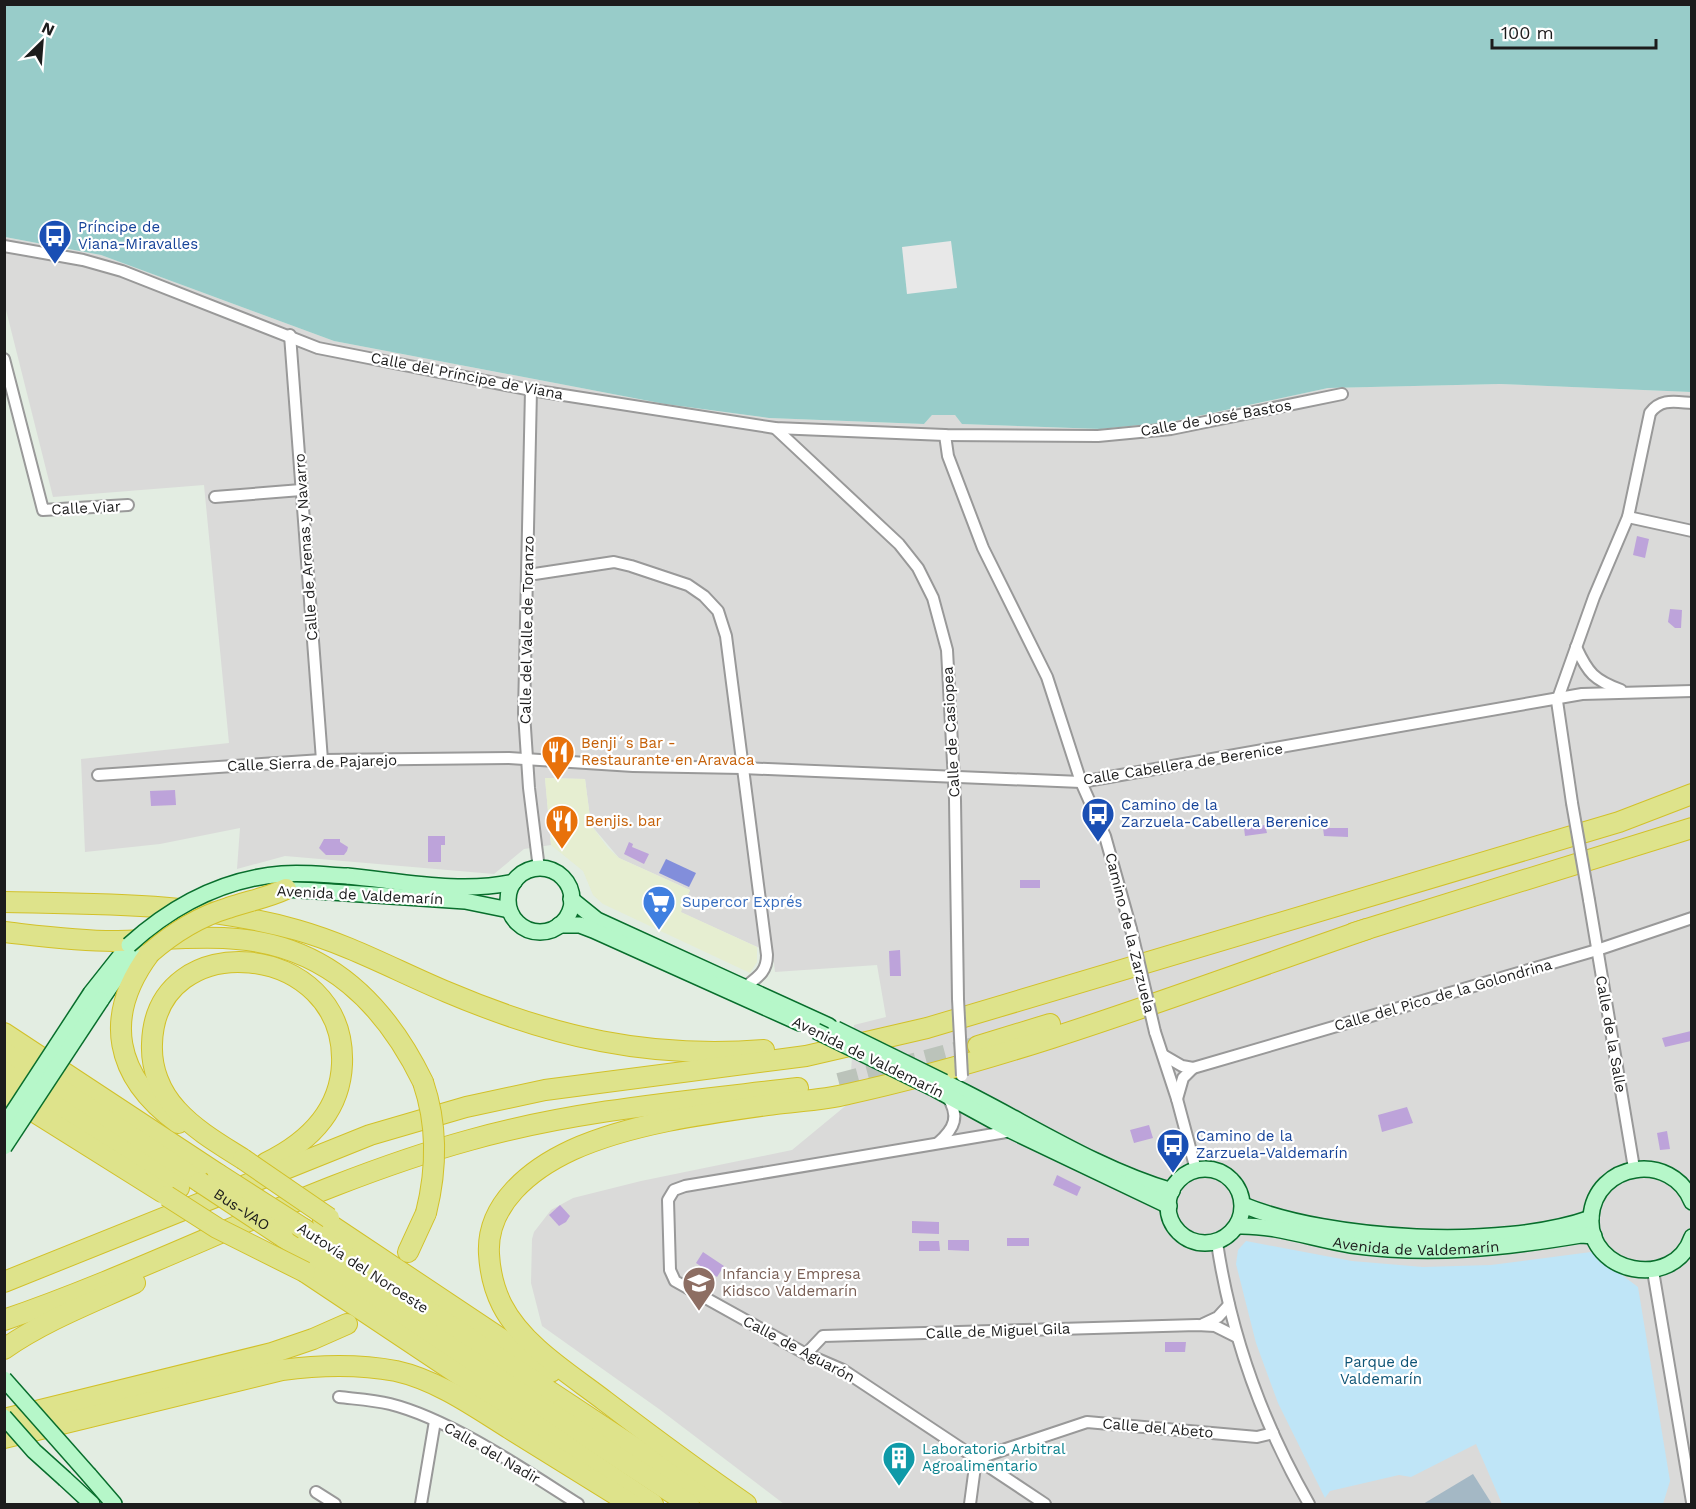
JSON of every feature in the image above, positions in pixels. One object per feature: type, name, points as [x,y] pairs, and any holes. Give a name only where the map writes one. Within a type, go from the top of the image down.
[{"type":"highway","points":[[4,1282],[71,1257],[359,1139],[466,1107],[545,1090],[806,1056],[927,1028],[1619,822],[1692,794]]},
{"type":"highway","points":[[978,1046],[1692,828]]},
{"type":"highway","points":[[286,889],[268,897],[206,916],[141,949],[120,1027],[123,1050],[132,1077],[150,1100],[176,1122],[240,1161],[746,1504]]},
{"type":"highway","points":[[4,902],[152,907],[237,916],[274,924],[350,948],[518,1020],[556,1032],[614,1045],[694,1053],[743,1052],[797,1047],[927,1028]]},
{"type":"highway","points":[[671,1451],[556,1364],[522,1332],[503,1307],[491,1278],[488,1250],[493,1223],[504,1201],[525,1178],[570,1151],[640,1128],[763,1106],[845,1095],[983,1060],[1366,929]]},
{"type":"highway","points":[[4,932],[112,941],[238,939],[289,951],[336,974],[369,1001],[396,1031],[423,1082],[433,1119],[435,1154],[426,1213],[408,1252]]},
{"type":"highway","points":[[71,1257],[293,1149],[315,1130],[333,1105],[340,1084],[343,1055],[337,1029],[323,1002],[310,986],[284,971],[260,963],[234,961],[221,962],[192,974],[172,992],[158,1014],[153,1028],[152,1054],[157,1078],[177,1110],[240,1161]]},
{"type":"highway","name":"Autovía del Noroeste","points":[[4,1033],[209,1178],[304,1229],[720,1504]]},
{"type":"highway","name":"Bus-VAO","points":[[4,1052],[209,1178],[283,1237],[689,1504]]},
{"type":"highway","points":[[4,1072],[173,1192]]},
{"type":"highway","points":[[4,1320],[76,1293],[332,1188],[470,1140],[551,1120],[839,1083]]},
{"type":"highway","points":[[4,1093],[305,1272],[654,1504]]},
{"type":"highway","points":[[4,1349],[67,1313],[226,1244],[332,1188]]},
{"type":"highway","points":[[4,1418],[272,1353],[347,1324]]},
{"type":"highway","points":[[4,1438],[282,1370],[317,1366],[356,1366],[398,1372],[433,1384],[470,1404],[631,1504]]},
{"type":"street","name":"Calle del Príncipe de Viana","points":[[4,246],[83,260],[122,271],[290,335],[318,348],[531,390],[775,428],[945,435]]},
{"type":"street","name":"Calle de Arenas y Navarro","points":[[290,335],[322,760]]},
{"type":"street","name":"Calle Viar","points":[[4,359],[43,510],[128,505]]},
{"type":"street","name":"Calle del Valle de Toranzo","points":[[531,390],[524,713],[539,868]]},
{"type":"street","name":"Calle de José Bastos","points":[[945,435],[1098,436],[1171,429],[1342,394]]},
{"type":"street","points":[[1557,700],[1628,517],[1650,413],[1656,405],[1664,402],[1692,403]]},
{"type":"street","name":"Calle de Casiopea","points":[[775,428],[899,544],[923,578],[933,598],[947,650],[954,777],[958,999],[952,1089],[955,1113],[953,1127]]},
{"type":"street","name":"Camino de la Zarzuela","points":[[945,435],[948,456],[983,548],[1047,677],[1081,782],[1105,836],[1131,929],[1155,1032],[1177,1099],[1196,1170]]},
{"type":"street","points":[[215,497],[301,490]]},
{"type":"street","points":[[1628,517],[1692,531]]},
{"type":"street","points":[[528,575],[614,562],[688,585],[705,596],[718,610],[726,636],[767,955],[767,966],[745,987]]},
{"type":"street","points":[[1576,647],[1589,673],[1599,682],[1627,692]]},
{"type":"street","name":"Calle Cabellera de Berenice","points":[[527,759],[633,766],[742,768],[1081,782],[1582,694],[1692,691]]},
{"type":"street","name":"Calle de la Salle","points":[[1557,700],[1572,803],[1634,1168]]},
{"type":"street","name":"Calle Sierra de Pajarejo","points":[[98,775],[322,760],[527,759]]},
{"type":"street","points":[[539,868],[561,877],[570,890],[572,899],[568,914],[560,925],[543,932],[530,931],[520,925],[509,910],[508,896],[513,882],[527,871],[539,868]]},
{"type":"street","name":"Avenida de Valdemarín","points":[[4,1126],[96,997],[141,949],[165,915],[222,886],[251,878],[284,874],[347,876],[466,886],[494,886],[513,882]]},
{"type":"street","name":"Avenida de Valdemarín","points":[[286,889],[465,901],[509,910]]},
{"type":"street","name":"Avenida de Valdemarín","points":[[572,899],[597,920],[745,987],[822,1028]]},
{"type":"street","name":"Calle del Pico de la Golondrina","points":[[1193,1068],[1597,950],[1692,918]]},
{"type":"street","name":"Avenida de Valdemarín","points":[[560,925],[580,926],[593,930],[822,1028],[1151,1185],[1171,1199]]},
{"type":"street","name":"Avenida de Valdemarín","points":[[4,1147],[96,997]]},
{"type":"street","points":[[1163,1055],[1182,1066],[1193,1068]]},
{"type":"street","points":[[1177,1099],[1183,1078],[1193,1068]]},
{"type":"street","name":"Avenida de Valdemarín","points":[[952,1089],[1012,1131],[1171,1199]]},
{"type":"street","points":[[938,1143],[953,1127],[956,1134],[966,1139]]},
{"type":"street","name":"Calle de Aguarón","points":[[1012,1131],[685,1186],[674,1190],[668,1200],[670,1270],[675,1281],[806,1354],[843,1370],[1045,1504]]},
{"type":"street","points":[[1690,1196],[1676,1179],[1657,1169],[1634,1168],[1610,1179],[1595,1199],[1591,1218],[1594,1236],[1603,1253],[1620,1266],[1635,1271],[1653,1270],[1675,1261],[1692,1237]]},
{"type":"street","points":[[1209,1169],[1228,1177],[1240,1192],[1243,1205],[1238,1226],[1229,1237],[1217,1244],[1197,1244],[1180,1234],[1170,1218],[1171,1199],[1179,1180],[1196,1170],[1209,1169]]},
{"type":"street","name":"Avenida de Valdemarín","points":[[1243,1205],[1265,1214],[1353,1232],[1408,1237],[1462,1238],[1518,1233],[1591,1218]]},
{"type":"street","name":"Avenida de Valdemarín","points":[[1238,1226],[1262,1226],[1351,1245],[1418,1250],[1462,1251],[1581,1235],[1594,1236]]},
{"type":"street","points":[[1217,1244],[1237,1337],[1273,1433],[1308,1504]]},
{"type":"street","points":[[1653,1270],[1692,1502]]},
{"type":"street","name":"Calle de Miguel Gila","points":[[1197,1325],[1218,1317],[1229,1305]]},
{"type":"street","name":"Calle de Miguel Gila","points":[[806,1354],[823,1336],[1197,1325],[1215,1326],[1237,1337]]},
{"type":"street","points":[[4,1379],[114,1504]]},
{"type":"street","name":"Calle del Nadir","points":[[339,1397],[390,1404],[435,1421],[524,1469],[578,1504]]},
{"type":"street","points":[[4,1418],[34,1451],[92,1504]]},
{"type":"street","name":"Calle del Nadir","points":[[421,1504],[435,1421]]},
{"type":"street","name":"Calle del Abeto","points":[[976,1459],[1087,1422],[1257,1437],[1273,1433]]},
{"type":"street","points":[[970,1504],[976,1459]]},
{"type":"street","points":[[316,1492],[335,1504]]},
{"type":"shaded area","points":[[4,5],[1691,5],[1691,392],[1500,384],[1328,388],[1170,422],[1101,429],[962,424],[955,415],[932,415],[924,424],[769,418],[665,404],[334,341],[101,255],[5,237]]},
{"type":"shaded area","points":[[4,237],[101,255],[334,341],[665,404],[769,418],[924,424],[932,415],[955,415],[963,424],[1101,429],[1171,422],[1328,388],[1500,384],[1691,392],[1691,1504],[784,1504],[659,1409],[542,1326],[531,1283],[532,1239],[534,1232],[551,1210],[573,1198],[641,1181],[792,1150],[849,1103],[854,1025],[886,1017],[877,965],[775,972],[773,954],[680,912],[690,890],[619,858],[591,825],[585,779],[545,778],[551,845],[524,849],[494,874],[285,856],[237,869],[240,828],[160,844],[85,852],[81,759],[229,743],[204,485],[53,497],[5,306]]},
{"type":"shaded area","points":[[951,241],[957,288],[907,294],[902,247]]},
{"type":"shaded area","points":[[1637,536],[1649,539],[1645,558],[1633,555]]},
{"type":"shaded area","points":[[1670,609],[1682,610],[1681,628],[1675,628],[1668,622]]},
{"type":"shaded area","points":[[545,778],[585,779],[591,825],[608,848],[619,858],[690,890],[681,912],[757,947],[757,962],[750,973],[603,904],[593,895],[583,871],[551,845]]},
{"type":"shaded area","points":[[175,790],[176,805],[151,806],[150,791]]},
{"type":"shaded area","points":[[1265,825],[1267,833],[1245,836],[1244,828]]},
{"type":"shaded area","points":[[1323,828],[1348,828],[1348,837],[1324,836]]},
{"type":"shaded area","points":[[428,836],[445,836],[445,845],[441,845],[441,862],[428,862]]},
{"type":"shaded area","points":[[324,839],[340,839],[340,842],[348,847],[347,851],[344,855],[326,855],[319,848]]},
{"type":"shaded area","points":[[629,842],[633,844],[632,847],[649,854],[644,864],[624,854]]},
{"type":"shaded area","points":[[666,859],[696,873],[689,887],[659,873]]},
{"type":"shaded area","points":[[1020,880],[1040,880],[1040,888],[1020,888]]},
{"type":"shaded area","points":[[900,950],[901,976],[890,976],[889,951]]},
{"type":"shaded area","points":[[1691,1031],[1691,1041],[1665,1047],[1662,1038]]},
{"type":"shaded area","points":[[1407,1107],[1413,1123],[1382,1132],[1378,1115]]},
{"type":"shaded area","points":[[1149,1125],[1153,1138],[1134,1143],[1130,1130]]},
{"type":"shaded area","points":[[1667,1131],[1670,1149],[1660,1150],[1657,1133]]},
{"type":"shaded area","points":[[1057,1175],[1081,1187],[1077,1196],[1053,1185]]},
{"type":"shaded area","points":[[560,1205],[570,1216],[559,1226],[549,1215]]},
{"type":"shaded area","points":[[912,1221],[939,1222],[939,1234],[912,1233]]},
{"type":"shaded area","points":[[1007,1238],[1029,1238],[1029,1246],[1007,1246]]},
{"type":"shaded area","points":[[948,1240],[969,1240],[969,1251],[948,1250]]},
{"type":"shaded area","points":[[919,1241],[939,1241],[940,1251],[919,1251]]},
{"type":"shaded area","points":[[703,1252],[724,1266],[717,1277],[696,1263]]},
{"type":"shaded area","points":[[1165,1342],[1186,1342],[1185,1352],[1165,1352]]},
{"type":"shaded area","points":[[1473,1474],[1492,1504],[1423,1504]]},
{"type":"green space","name":"Parque de Valdemarín","points":[[1246,1241],[1352,1261],[1423,1267],[1491,1265],[1591,1252],[1638,1287],[1670,1481],[1663,1504],[1502,1504],[1476,1444],[1411,1477],[1399,1475],[1330,1491],[1325,1498],[1278,1403],[1256,1343],[1236,1264],[1238,1250]]},
{"type":"tunnel","points":[[839,1083],[978,1046]]},
{"type":"place","name":"Príncipe de Viana-Miravalles","points":[[55,265]]},
{"type":"place","name":"Benji´s Bar - Restaurante en Aravaca","points":[[558,781]]},
{"type":"place","name":"Camino de la Zarzuela-Cabellera Berenice","points":[[1098,843]]},
{"type":"place","name":"Benjis. bar","points":[[562,850]]},
{"type":"place","name":"Supercor Exprés","points":[[659,931]]},
{"type":"place","name":"Camino de la Zarzuela-Valdemarín","points":[[1173,1174]]},
{"type":"place","name":"Infancia y Empresa Kidsco Valdemarín","points":[[699,1312]]},
{"type":"place","name":"Laboratorio Arbitral Agroalimentario","points":[[899,1487]]}]
